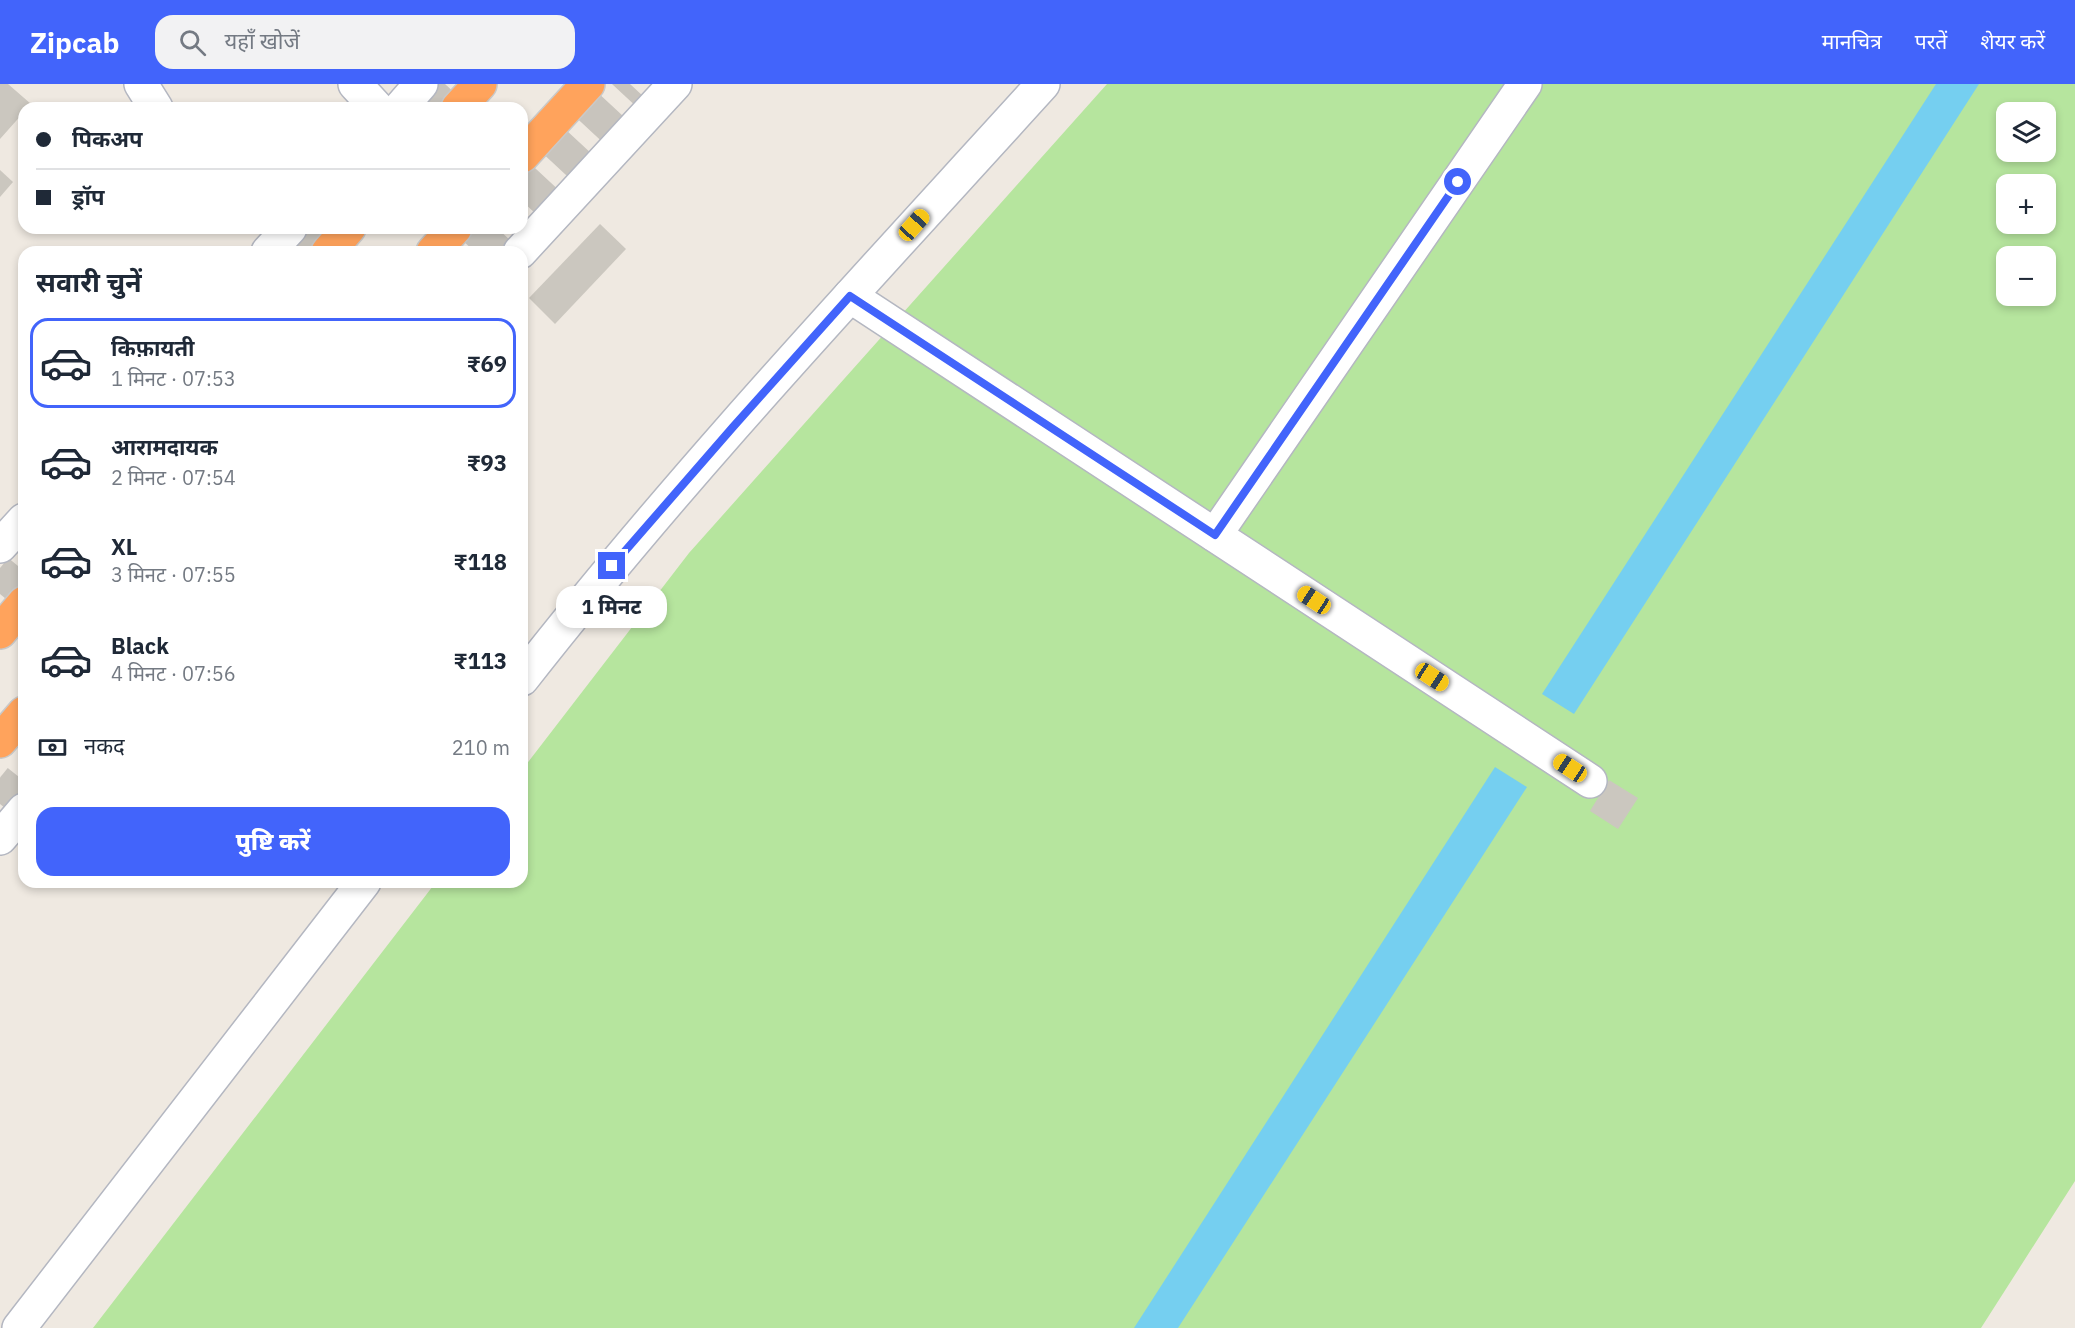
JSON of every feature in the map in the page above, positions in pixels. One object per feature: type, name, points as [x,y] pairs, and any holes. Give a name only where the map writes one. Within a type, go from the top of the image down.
[{"type":"highway","points":[[464,102],[480,84]]},
{"type":"highway","points":[[528,149],[588,84]]},
{"type":"highway","points":[[333,246],[344,234]]},
{"type":"highway","points":[[438,246],[450,234]]},
{"type":"highway","points":[[0,632],[18,610]]},
{"type":"highway","points":[[0,741],[18,720]]},
{"type":"street","points":[[141,84],[152,102]]},
{"type":"street","points":[[354,84],[371,102]]},
{"type":"street","points":[[405,102],[421,84]]},
{"type":"street","points":[[526,246],[675,84]]},
{"type":"street","points":[[528,672],[634,540],[752,404],[1043,84]]},
{"type":"street","points":[[1215,535],[1526,84]]},
{"type":"street","points":[[274,246],[284,234]]},
{"type":"street","points":[[850,296],[1590,781]]},
{"type":"street","points":[[0,546],[18,526]]},
{"type":"street","points":[[0,838],[18,817]]},
{"type":"street","points":[[19,1328],[359,888]]},
{"type":"green space","points":[[1107,84],[2075,84],[2075,1181],[1981,1328],[93,1328],[431,888],[528,888],[528,762],[689,553]]},
{"type":"water","points":[[1936,84],[1979,84],[1574,714],[1542,694]]},
{"type":"water","points":[[1495,767],[1527,787],[1178,1328],[1134,1328]]},
{"type":"building","points":[[0,84],[8,84],[29,102],[18,102],[18,119],[0,139]]},
{"type":"building","points":[[0,170],[13,182],[0,197]]},
{"type":"building","points":[[600,224],[626,249],[555,324],[529,298]]},
{"type":"building","points":[[1609,780],[1638,798],[1618,829],[1590,811]]},
{"type":"tunnel","points":[[428,102],[445,84]]},
{"type":"tunnel","points":[[528,194],[630,84]]},
{"type":"tunnel","points":[[299,246],[310,234]]},
{"type":"tunnel","points":[[480,246],[492,234]]},
{"type":"tunnel","points":[[0,594],[18,572]]},
{"type":"tunnel","points":[[0,804],[18,782]]},
{"type":"route","points":[[612,566],[850,296],[1215,535],[1458,182]]}]
